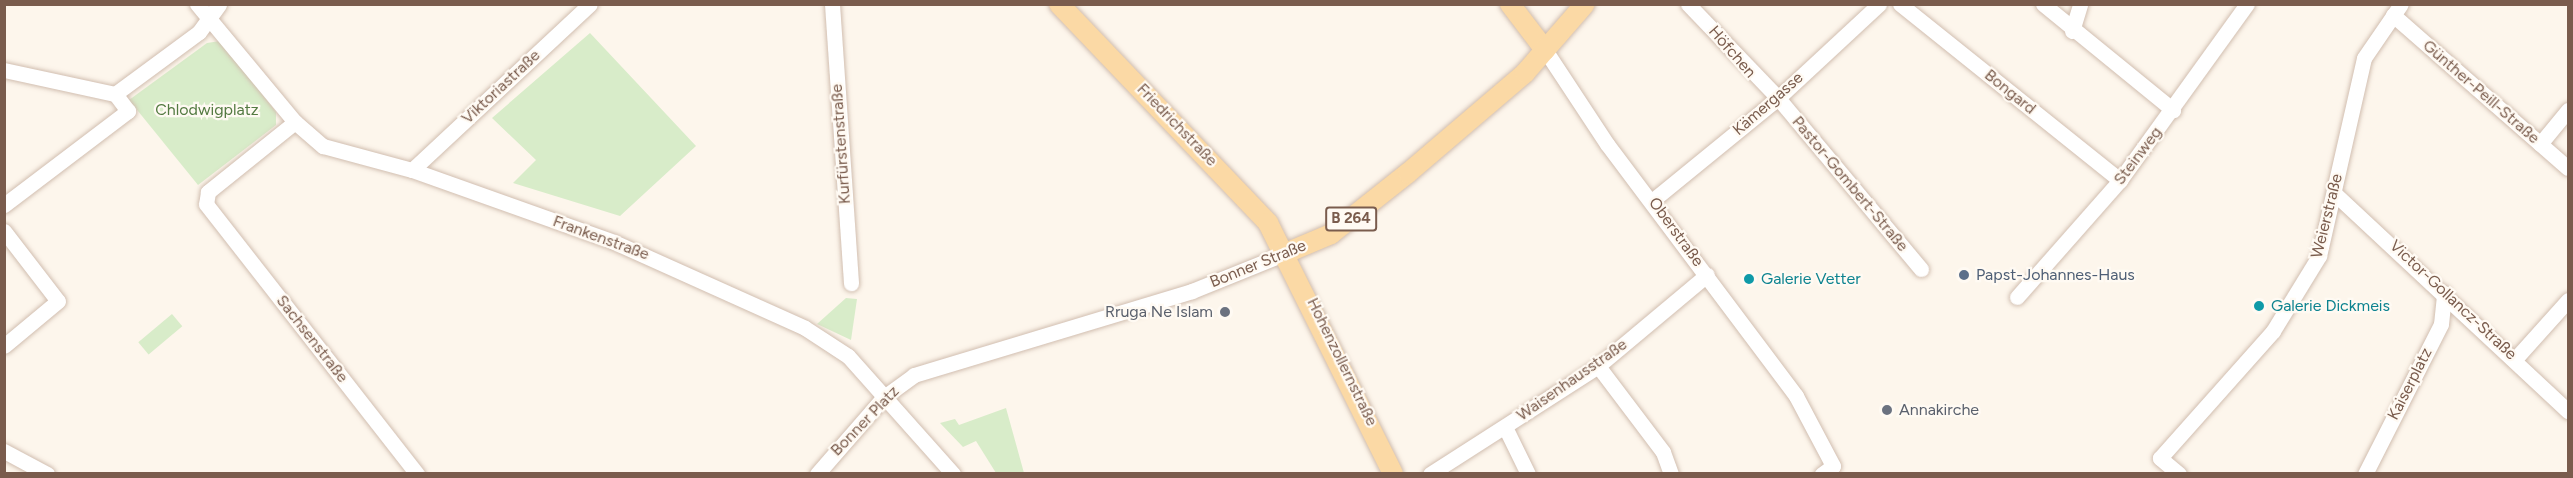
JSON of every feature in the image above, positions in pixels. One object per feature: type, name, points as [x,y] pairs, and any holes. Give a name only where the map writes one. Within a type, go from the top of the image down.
[{"type":"main road","name":"Friedrichstraße","points":[[1059,4],[1257,208],[1286,253]]},
{"type":"main road","name":"Oberstraße","points":[[1510,4],[1545,50]]},
{"type":"main road","name":"B 264","points":[[1545,50],[1585,4]]},
{"type":"main road","name":"Bonner Straße","points":[[1286,253],[1347,222],[1545,50]]},
{"type":"main road","name":"Hohenzollernstraße","points":[[1286,253],[1393,474]]},
{"type":"street","points":[[197,4],[295,122]]},
{"type":"street","points":[[115,94],[199,32],[219,4]]},
{"type":"street","name":"Viktoriastraße","points":[[412,170],[590,4]]},
{"type":"street","name":"Kurfürstenstraße","points":[[831,4],[851,283]]},
{"type":"street","name":"Höfchen","points":[[1688,4],[1778,98]]},
{"type":"street","name":"Kämergasse","points":[[1653,200],[1778,98],[1879,4]]},
{"type":"street","name":"Bongard","points":[[1900,4],[2120,180]]},
{"type":"street","points":[[2043,4],[2072,31],[2173,110]]},
{"type":"street","points":[[2072,31],[2080,4]]},
{"type":"street","name":"Steinweg","points":[[2017,297],[2120,180],[2173,110],[2247,4]]},
{"type":"street","name":"Günther-Peill-Straße","points":[[2397,10],[2568,168]]},
{"type":"street","name":"Weierstraße","points":[[2179,474],[2160,458],[2296,299],[2319,256],[2364,58],[2397,10]]},
{"type":"street","name":"Oberstraße","points":[[1545,50],[1607,144],[1653,200],[1778,369],[1827,470]]},
{"type":"street","points":[[4,70],[115,94],[128,111],[4,205]]},
{"type":"street","name":"Pastor-Gombert-Straße","points":[[1778,98],[1922,270]]},
{"type":"street","points":[[2540,144],[2568,110]]},
{"type":"street","name":"Frankenstraße","points":[[295,122],[323,146],[412,170],[641,253],[805,328],[848,356],[953,474]]},
{"type":"street","name":"Sachsenstraße","points":[[295,122],[208,192],[206,204],[417,474]]},
{"type":"street","name":"Victor-Gollancz-Straße","points":[[2334,193],[2516,358],[2568,411]]},
{"type":"street","points":[[4,231],[58,301],[4,346]]},
{"type":"street","name":"Bonner Straße","points":[[914,375],[1192,291],[1286,253]]},
{"type":"street","name":"Waisenhausstraße","points":[[1430,474],[1598,366],[1707,275]]},
{"type":"street","name":"Kaiserplatz","points":[[2365,474],[2441,324],[2444,293]]},
{"type":"street","points":[[2516,358],[2568,300]]},
{"type":"street","points":[[1598,366],[1663,452],[1671,474]]},
{"type":"street","name":"Bonner Platz","points":[[818,472],[884,397],[914,375]]},
{"type":"street","points":[[1505,427],[1528,474]]},
{"type":"street","points":[[4,451],[46,474]]},
{"type":"green space","points":[[590,33],[696,146],[620,216],[513,183],[536,160],[492,118]]},
{"type":"green space","name":"Chlodwigplatz","points":[[220,41],[276,112],[276,125],[198,185],[129,100],[207,43]]},
{"type":"green space","points":[[846,298],[857,299],[851,340],[817,324]]},
{"type":"green space","points":[[172,314],[182,326],[149,355],[138,342]]},
{"type":"green space","points":[[1006,408],[1024,473],[996,473],[976,441],[963,447],[940,423],[955,419],[959,425]]},
{"type":"place","name":"Papst-Johannes-Haus","points":[[1964,275]]},
{"type":"place","name":"Galerie Vetter","points":[[1749,279]]},
{"type":"place","name":"Galerie Dickmeis","points":[[2259,306]]},
{"type":"place","name":"Rruga Ne Islam","points":[[1225,312]]},
{"type":"place","name":"Annakirche","points":[[1887,410]]}]
